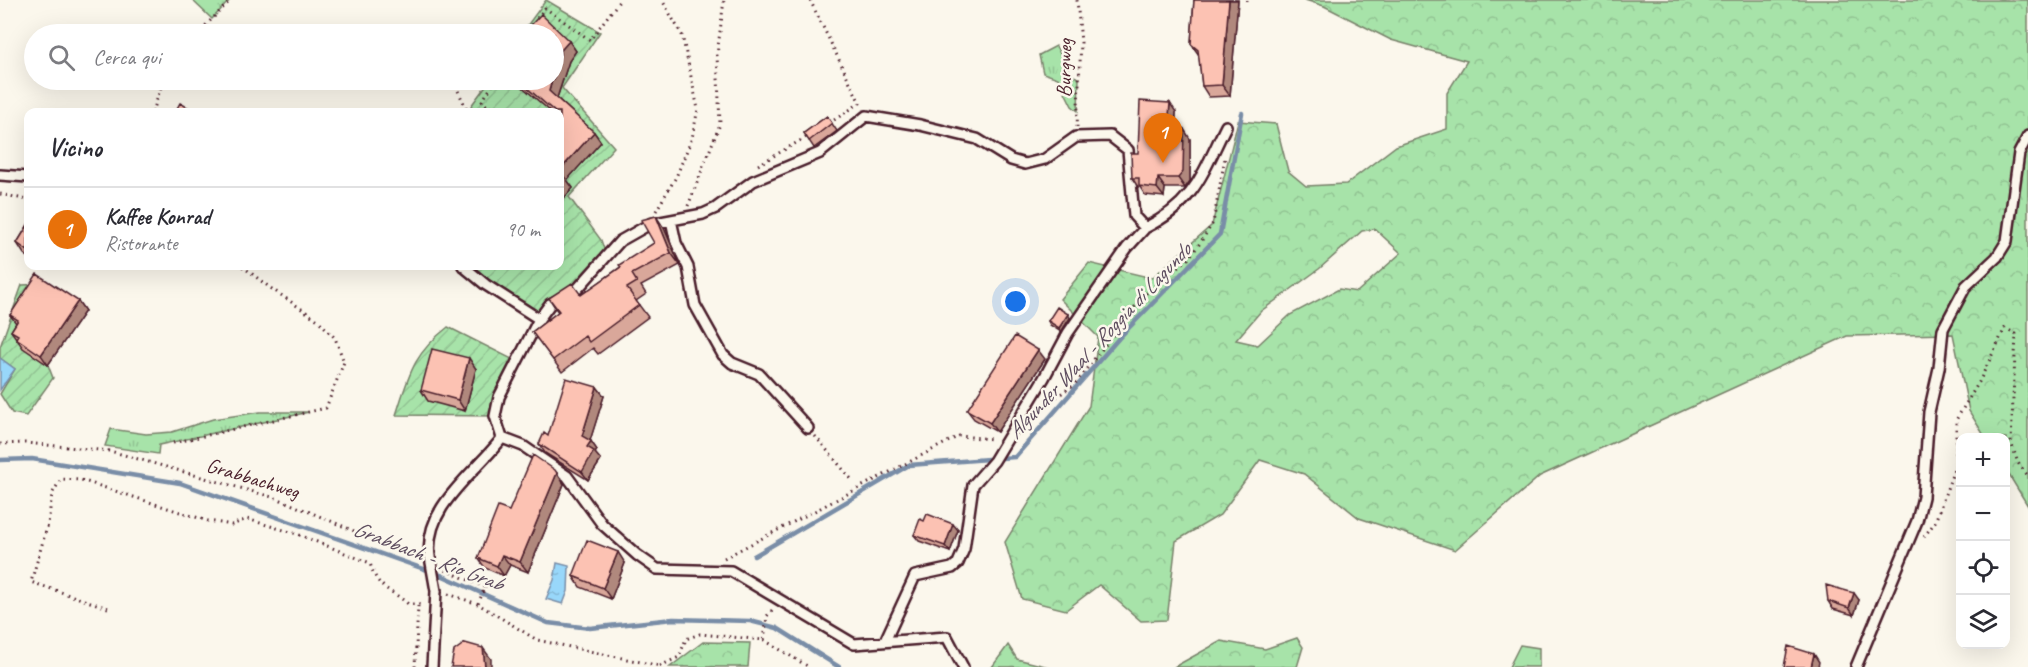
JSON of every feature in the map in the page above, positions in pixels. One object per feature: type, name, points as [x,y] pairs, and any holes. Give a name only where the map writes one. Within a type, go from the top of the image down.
[{"type":"lane","points":[[963,667],[947,637],[885,641],[871,645],[854,644],[770,592],[731,571],[657,569],[602,524],[567,476],[537,454],[502,438],[495,416],[499,397],[539,319],[550,304],[573,294],[620,240],[650,224],[710,211],[753,181],[820,153],[866,116],[920,125],[977,139],[1011,160],[1025,164],[1045,159],[1076,137],[1110,136],[1128,150],[1134,216],[1145,228]]},
{"type":"lane","points":[[885,641],[915,576],[952,568],[958,563],[964,549],[973,485],[994,461],[1004,440],[1044,378],[1068,333],[1127,248],[1145,228],[1169,216],[1193,192],[1226,126]]},
{"type":"lane","points":[[1856,667],[1917,521],[1923,496],[1925,438],[1943,329],[1966,286],[1997,258],[2007,241],[2019,153],[2028,136]]},
{"type":"lane","points":[[0,175],[24,177]]},
{"type":"lane","points":[[671,220],[676,243],[688,267],[695,305],[723,355],[732,363],[759,374],[808,428]]},
{"type":"lane","points":[[468,270],[486,285],[539,319]]},
{"type":"lane","points":[[432,667],[436,595],[429,549],[438,517],[454,488],[491,453],[502,438]]},
{"type":"path","points":[[207,24],[231,0]]},
{"type":"path","points":[[533,24],[544,8],[590,40],[620,0]]},
{"type":"path","points":[[650,224],[676,177],[692,138],[698,109],[682,36],[662,0]]},
{"type":"path","points":[[697,205],[688,207],[720,124],[717,55],[724,0]]},
{"type":"path","points":[[810,0],[860,103],[820,129]]},
{"type":"path","name":"Burgweg","points":[[1076,137],[1081,42],[1077,0]]},
{"type":"path","points":[[154,108],[160,90]]},
{"type":"path","points":[[458,90],[466,108]]},
{"type":"path","points":[[489,90],[482,101],[488,107],[501,106]]},
{"type":"path","points":[[752,168],[812,134]]},
{"type":"path","points":[[1039,409],[1074,385],[1144,295],[1188,259],[1198,246],[1213,223],[1226,157]]},
{"type":"path","points":[[0,194],[24,199]]},
{"type":"path","points":[[173,443],[326,408],[344,362],[342,351],[327,328],[248,270]]},
{"type":"path","points":[[1918,545],[1935,522],[1956,464],[1956,420],[1979,382],[2006,328],[2016,334],[2011,441],[2018,463],[2028,476]]},
{"type":"path","points":[[808,428],[852,480]]},
{"type":"path","points":[[710,570],[727,556],[959,436],[1004,440]]},
{"type":"path","name":"Grabbachweg","points":[[0,444],[25,443],[110,451],[279,499],[430,560]]},
{"type":"path","points":[[108,608],[31,582],[48,524],[52,494],[61,479],[81,480],[208,520],[232,525],[247,519],[297,534],[369,563],[375,580],[385,591],[408,604],[418,606],[444,592],[478,604],[537,640],[660,667],[679,657],[686,639],[700,634],[764,640],[809,667]]},
{"type":"path","points":[[441,568],[485,587],[478,604]]},
{"type":"path","points":[[415,667],[418,606]]},
{"type":"path","points":[[764,640],[767,616]]},
{"type":"green space","points":[[192,0],[230,0],[212,19]]},
{"type":"green space","points":[[546,0],[600,32],[564,85],[564,24],[528,24]]},
{"type":"green space","points":[[1305,0],[2028,0],[2028,506],[2010,477],[2010,433],[1983,433],[1969,411],[1953,334],[1847,336],[1540,476],[1455,550],[1359,518],[1304,474],[1260,460],[1220,515],[1176,541],[1167,620],[1141,621],[1099,585],[1066,610],[1022,599],[1005,542],[1089,406],[1098,337],[1060,299],[1089,263],[1152,278],[1212,225],[1238,121],[1276,124],[1288,171],[1306,186],[1346,184],[1396,146],[1447,129],[1447,93],[1467,61],[1391,40],[1324,6]],"holes":[[[1375,229],[1401,253],[1357,292],[1339,289],[1290,315],[1258,345],[1236,340],[1261,311],[1319,269],[1362,231]]]},
{"type":"green space","points":[[1056,46],[1071,75],[1079,78],[1078,111],[1072,106],[1058,78],[1043,73],[1039,55]]},
{"type":"green space","points":[[483,90],[564,90],[614,147],[569,197],[601,240],[606,255],[587,281],[550,304],[539,319],[469,270],[564,270],[564,108],[472,108]]},
{"type":"green space","points":[[44,284],[23,348],[48,365],[53,378],[26,416],[12,413],[0,394],[15,369],[0,358],[0,347],[22,285]]},
{"type":"green space","points":[[448,327],[516,361],[495,416],[396,415],[414,366],[427,347]]},
{"type":"green space","points":[[260,412],[309,412],[159,445],[158,454],[105,446],[111,429],[146,434],[172,432],[213,419]]},
{"type":"green space","points":[[1297,638],[1303,647],[1297,667],[1174,667],[1221,641],[1265,649]]},
{"type":"green space","points":[[703,642],[750,643],[748,667],[670,667]]},
{"type":"green space","points":[[1008,645],[1017,659],[1049,667],[992,667]]},
{"type":"green space","points":[[1520,645],[1539,648],[1539,667],[1509,667]]},
{"type":"water","points":[[0,358],[15,369],[0,390]]},
{"type":"water","points":[[557,563],[569,566],[568,591],[563,604],[546,599],[554,580]]},
{"type":"building","points":[[1194,0],[1229,0],[1222,85],[1202,86],[1198,50],[1191,44]]},
{"type":"building","points":[[541,14],[551,24],[532,24]]},
{"type":"building","points":[[564,36],[569,41],[564,47]]},
{"type":"building","points":[[530,90],[549,90],[594,132],[564,166],[564,108],[550,108]]},
{"type":"building","points":[[1140,101],[1170,103],[1168,129],[1184,129],[1183,172],[1178,178],[1158,178],[1157,188],[1139,186],[1139,178],[1132,178],[1131,153],[1138,153]]},
{"type":"building","points":[[180,103],[189,108],[177,108]]},
{"type":"building","points":[[827,116],[832,123],[809,141],[804,133]]},
{"type":"building","points":[[656,216],[671,253],[632,274],[637,282],[627,288],[639,305],[589,342],[585,336],[553,360],[532,332],[559,311],[549,298],[572,283],[581,295],[621,267],[619,265],[654,243],[641,220]]},
{"type":"building","points":[[24,232],[24,248],[17,243]]},
{"type":"building","points":[[37,274],[78,301],[41,355],[16,338],[18,335],[11,331],[18,320],[10,315]]},
{"type":"building","points":[[1057,307],[1068,314],[1059,328],[1048,321]]},
{"type":"building","points":[[1015,336],[1038,350],[990,423],[967,410]]},
{"type":"building","points":[[432,349],[469,358],[458,400],[421,390]]},
{"type":"building","points":[[566,378],[597,387],[582,436],[591,441],[587,447],[594,451],[582,472],[539,444],[544,433],[548,436]]},
{"type":"building","points":[[533,455],[557,473],[520,562],[502,555],[497,566],[478,558],[498,507],[509,511]]},
{"type":"building","points":[[927,514],[953,524],[945,546],[914,535],[920,519],[924,521]]},
{"type":"building","points":[[587,540],[618,552],[603,588],[573,576]]},
{"type":"building","points":[[1826,585],[1854,593],[1849,608],[1828,601]]},
{"type":"building","points":[[465,643],[483,648],[485,667],[451,667],[454,651]]},
{"type":"building","points":[[1788,646],[1814,654],[1811,667],[1784,667]]},
{"type":"waterway","name":"Algunder Waal - Roggia di Lagundo","points":[[754,556],[909,465],[1015,457],[1119,338],[1220,234],[1242,113]]},
{"type":"waterway","name":"Grabbach - Rio Grab","points":[[0,460],[32,459],[180,483],[441,575],[548,623],[590,628],[673,619],[750,621],[777,628],[839,667]]},
{"type":"place","name":"Kaffee Konrad","points":[[1163,163]]}]
